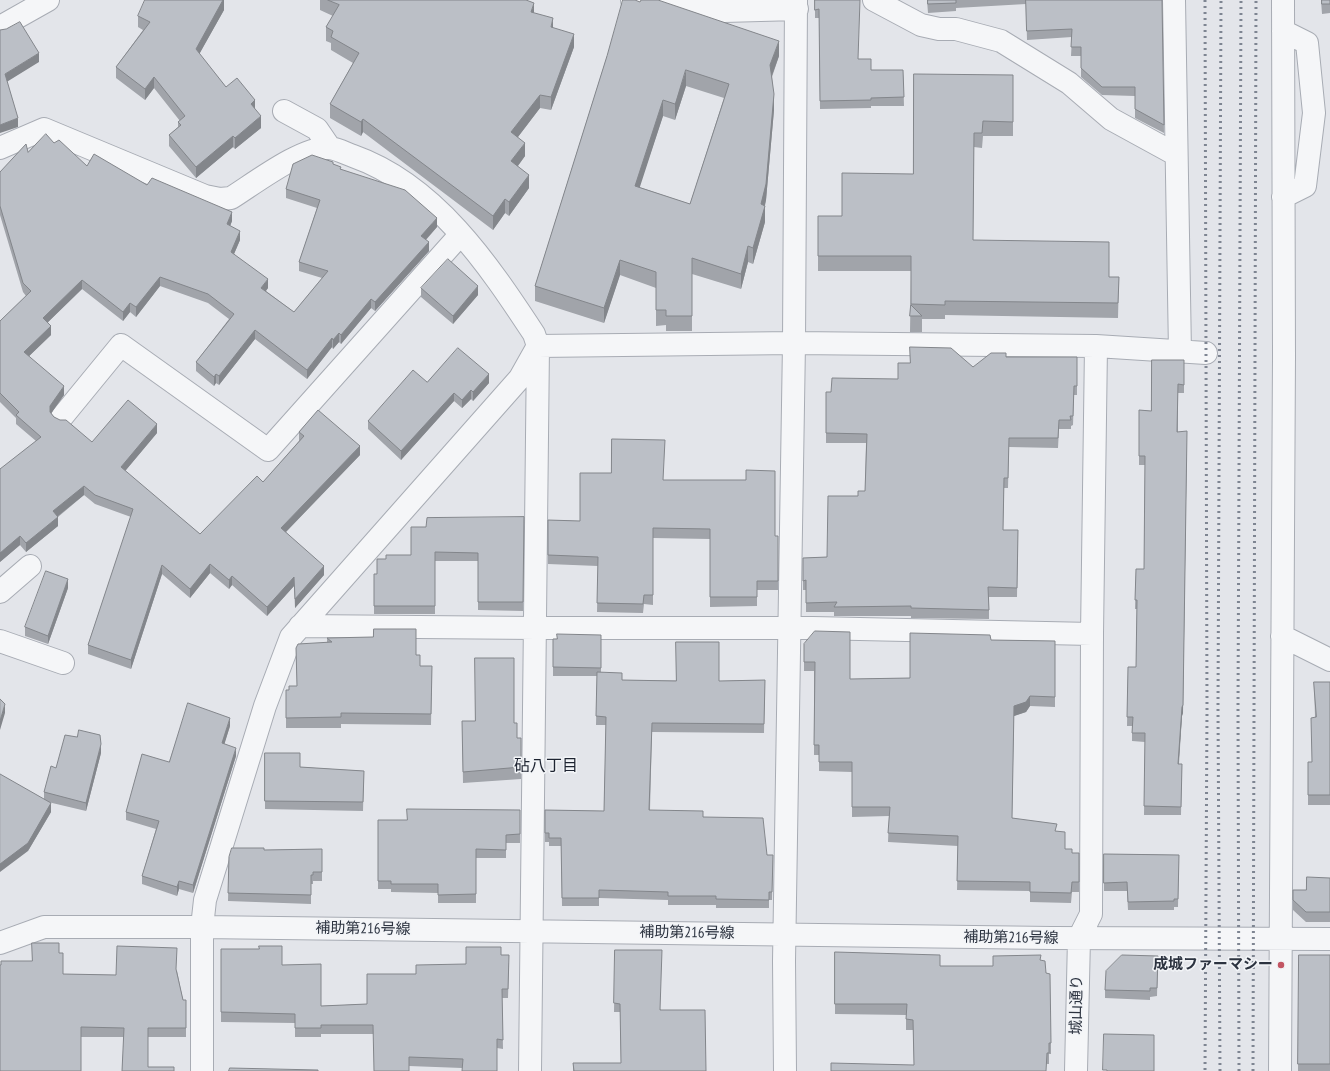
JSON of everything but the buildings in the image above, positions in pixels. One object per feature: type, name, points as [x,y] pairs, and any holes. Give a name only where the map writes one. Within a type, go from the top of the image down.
[{"type":"street","points":[[0,27],[48,0]]},
{"type":"street","points":[[632,0],[724,11],[797,4],[794,343],[788,628],[785,1071]]},
{"type":"street","points":[[874,0],[921,25],[939,29],[956,29],[1001,41],[1069,83],[1111,119],[1175,154]]},
{"type":"street","points":[[1174,0],[1175,154],[1180,352]]},
{"type":"street","points":[[1280,1071],[1284,197],[1283,0]]},
{"type":"street","points":[[1283,31],[1306,43],[1322,113],[1305,186],[1284,197]]},
{"type":"street","points":[[284,111],[317,129],[330,148]]},
{"type":"street","points":[[0,148],[44,129],[205,196],[220,199],[232,198],[299,155],[330,148],[366,161],[400,179],[432,203],[481,259],[534,334],[538,346],[530,1071]]},
{"type":"street","points":[[62,417],[121,345],[268,450],[460,234]]},
{"type":"street","points":[[538,346],[794,343],[1096,346],[1206,353]]},
{"type":"street","points":[[202,1071],[202,927],[205,900],[265,706],[291,637],[520,378],[538,346]]},
{"type":"street","points":[[1079,938],[1091,914],[1092,634],[1096,346]]},
{"type":"street","points":[[0,592],[30,566]]},
{"type":"street","points":[[300,626],[788,628],[1092,634]]},
{"type":"street","points":[[1282,636],[1330,660]]},
{"type":"street","points":[[0,641],[63,664]]},
{"type":"street","name":"補助第216号線","points":[[0,943],[44,928],[202,927],[785,935],[1281,940],[1330,939]]},
{"type":"street","name":"城山通り","points":[[1076,1071],[1079,938]]},
{"type":"railway","points":[[1205,0],[1207,709],[1205,1071]]},
{"type":"railway","points":[[1220,1071],[1218,708],[1221,0]]},
{"type":"railway","points":[[1239,1071],[1238,708],[1241,0]]},
{"type":"railway","points":[[1253,1071],[1256,0]]},
{"type":"place","name":"成城ファーマシー","points":[[1281,965]]},
{"type":"district","name":"砧八丁目","points":[[546,766]]}]
